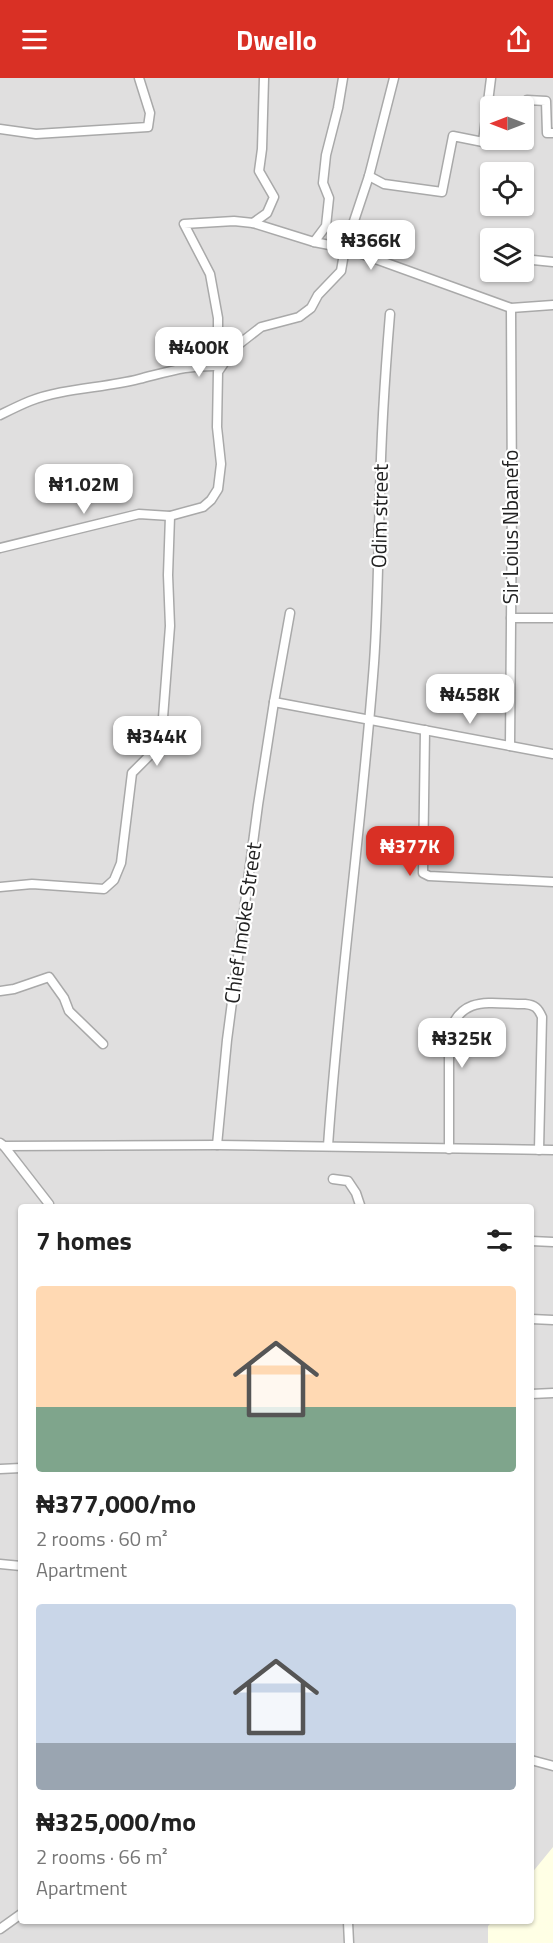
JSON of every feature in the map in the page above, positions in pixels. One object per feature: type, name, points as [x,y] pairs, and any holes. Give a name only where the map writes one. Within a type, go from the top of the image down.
[{"type":"street","points":[[0,129],[36,134],[148,127],[150,113],[140,78]]},
{"type":"street","points":[[253,223],[267,213],[274,197],[259,171],[262,149],[264,78]]},
{"type":"street","points":[[314,242],[326,226],[329,198],[323,183],[326,155],[343,78]]},
{"type":"street","points":[[0,548],[139,514],[170,516],[203,507],[211,500],[218,489],[221,464],[217,426],[218,372],[234,348],[261,327],[299,317],[311,308],[318,296],[341,271],[345,248],[369,176],[393,78]]},
{"type":"street","points":[[490,96],[491,78]]},
{"type":"street","points":[[534,100],[546,101],[547,133],[553,133]]},
{"type":"street","points":[[369,176],[384,184],[442,192],[453,136],[480,141]]},
{"type":"street","points":[[221,366],[218,352],[218,318],[210,274],[184,224],[234,220],[253,223],[314,242],[345,248],[511,308],[553,305]]},
{"type":"street","points":[[534,260],[553,262]]},
{"type":"street","name":"Sir Loius Nbanefo","points":[[510,746],[511,308]]},
{"type":"street","name":"Odim street","points":[[328,1146],[333,1071],[369,719],[379,589],[380,482],[390,314]]},
{"type":"street","points":[[0,415],[31,400],[100,385],[138,380],[197,365],[221,366]]},
{"type":"street","points":[[0,887],[32,884],[104,889],[114,880],[121,863],[132,773],[161,744],[170,626],[170,516]]},
{"type":"street","name":"Chief Imoke Street","points":[[217,1145],[227,1040],[274,702],[290,613]]},
{"type":"street","points":[[511,618],[553,618]]},
{"type":"street","points":[[274,702],[553,754]]},
{"type":"street","points":[[425,730],[423,873],[429,876],[553,882]]},
{"type":"street","points":[[0,991],[14,989],[49,977],[64,998],[69,1011],[103,1044]]},
{"type":"street","points":[[449,1149],[449,1034],[452,1023],[458,1013],[472,1004],[525,1004],[538,1008],[542,1017],[539,1150]]},
{"type":"street","points":[[2,1144],[553,1150]]},
{"type":"street","points":[[2,1144],[49,1204]]},
{"type":"street","points":[[333,1179],[348,1181],[360,1204]]},
{"type":"street","points":[[534,1241],[553,1242]]},
{"type":"street","points":[[534,1319],[553,1320]]},
{"type":"street","points":[[534,1394],[553,1393]]},
{"type":"street","points":[[0,1469],[18,1468]]},
{"type":"street","points":[[0,1564],[18,1566]]},
{"type":"street","points":[[534,1761],[553,1766]]},
{"type":"street","points":[[0,1929],[18,1916]]},
{"type":"street","points":[[348,1924],[349,1943]]},
{"type":"shaded area","points":[[0,78],[553,78],[553,1943],[0,1943]]},
{"type":"shaded area","points":[[553,1847],[553,1943],[488,1943],[490,1924],[534,1924],[534,1870]]}]
